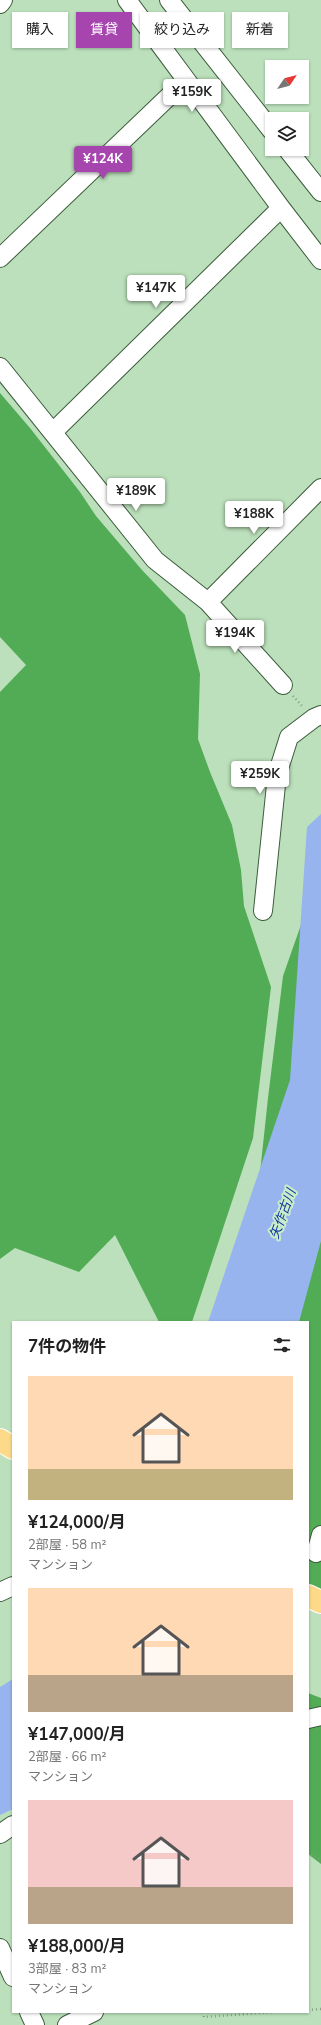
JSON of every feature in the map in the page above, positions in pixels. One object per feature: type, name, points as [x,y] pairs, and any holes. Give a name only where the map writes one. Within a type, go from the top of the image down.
[{"type":"main road","points":[[0,1440],[12,1447]]},
{"type":"main road","points":[[309,1596],[321,1602]]},
{"type":"street","points":[[0,4],[4,0]]},
{"type":"street","points":[[127,0],[321,260]]},
{"type":"street","points":[[169,0],[265,121]]},
{"type":"street","points":[[0,258],[186,80]]},
{"type":"street","points":[[293,156],[321,192]]},
{"type":"street","points":[[53,432],[281,208]]},
{"type":"street","points":[[0,367],[155,560],[208,602],[283,685]]},
{"type":"street","points":[[208,602],[321,488]]},
{"type":"street","points":[[263,911],[277,775],[289,737],[317,717]]},
{"type":"street","points":[[315,1552],[321,1535]]},
{"type":"street","points":[[0,1592],[12,1586]]},
{"type":"street","points":[[309,1719],[321,1716]]},
{"type":"street","points":[[0,1834],[12,1826]]},
{"type":"street","points":[[0,1948],[12,1975]]},
{"type":"street","points":[[29,2013],[35,2025]]},
{"type":"street","points":[[67,2025],[92,2013]]},
{"type":"path","points":[[283,685],[317,717]]},
{"type":"path","points":[[309,1853],[321,1860]]},
{"type":"path","points":[[309,2010],[321,2009]]},
{"type":"path","points":[[203,2013],[204,2017],[260,2013]]},
{"type":"green space","points":[[0,393],[30,428],[80,492],[96,516],[142,570],[185,615],[200,674],[198,739],[232,825],[241,870],[244,906],[271,987],[253,1138],[192,1321],[158,1321],[115,1235],[79,1272],[15,1248],[0,1259],[0,692],[26,665],[0,637]]},
{"type":"green space","points":[[321,905],[321,1600],[309,1597],[309,1321],[235,1321],[252,1247],[283,976],[302,922]]},
{"type":"green space","points":[[309,1693],[321,1698],[321,1864],[309,1855]]},
{"type":"water","name":"矢作古川","points":[[321,814],[321,1241],[299,1321],[208,1321],[290,1080],[307,827]]},
{"type":"water","points":[[12,1680],[12,1809],[0,1815],[0,1687]]}]
